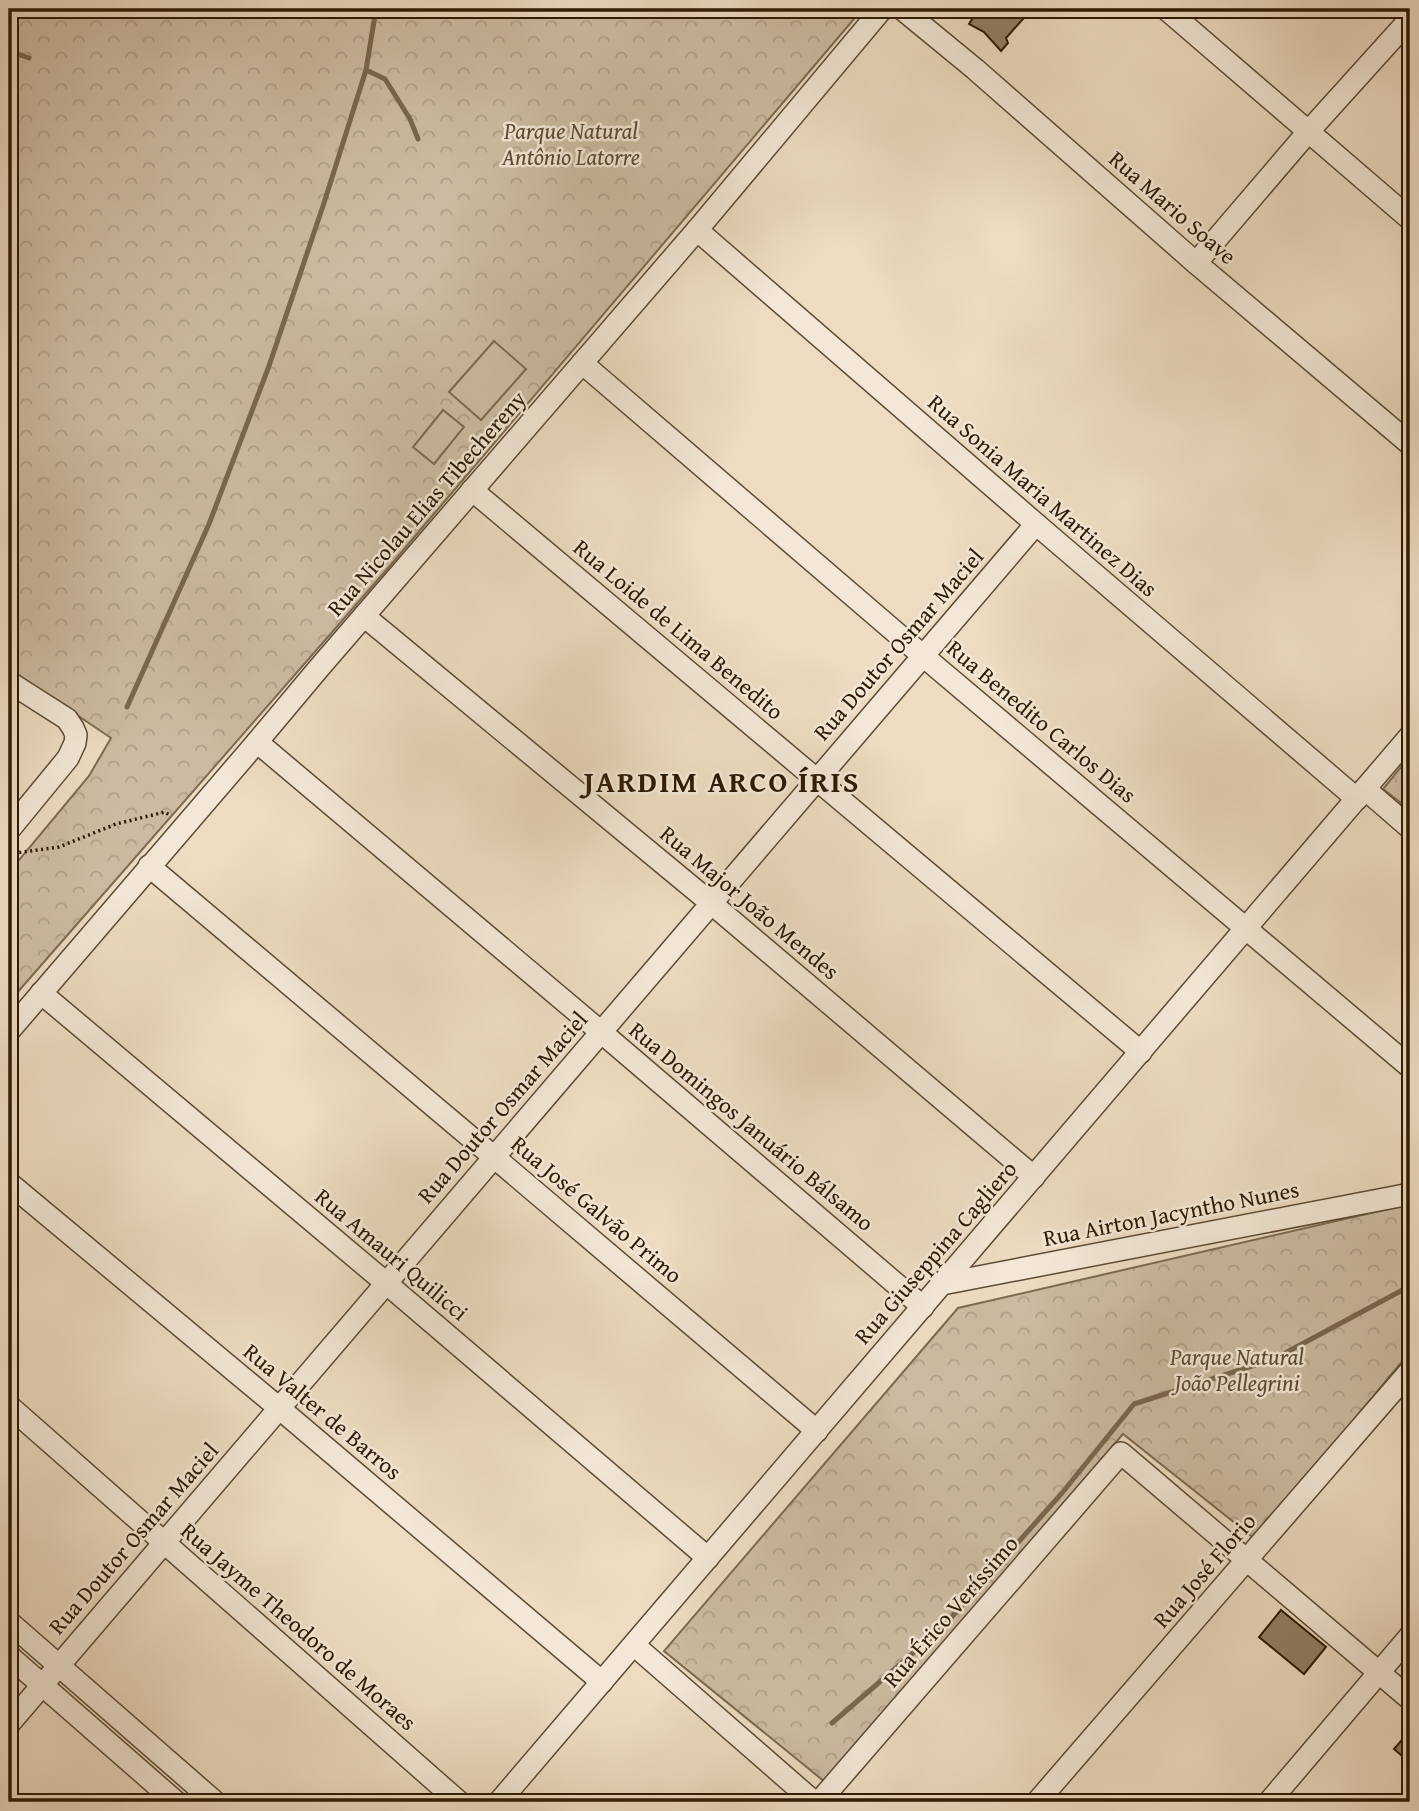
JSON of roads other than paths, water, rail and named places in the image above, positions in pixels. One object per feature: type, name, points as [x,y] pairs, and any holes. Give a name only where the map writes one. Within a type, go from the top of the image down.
[{"type":"street","name":"Rua Nicolau Elias Tibechereny","points":[[9,1031],[697,230],[882,9]]},
{"type":"street","name":"Rua Mario Soave","points":[[902,9],[1410,444]]},
{"type":"street","points":[[1166,9],[1410,219]]},
{"type":"street","points":[[1196,263],[1308,132],[1410,19]]},
{"type":"street","name":"Rua Sonia Maria Martinez Dias","points":[[697,230],[1036,524],[1361,794],[1410,828]]},
{"type":"street","name":"Rua Benedito Carlos Dias","points":[[582,363],[922,656],[1410,1067]]},
{"type":"street","name":"Rua Loide de Lima Benedito","points":[[472,490],[1141,1052]]},
{"type":"street","name":"Rua Doutor Osmar Maciel","points":[[9,1724],[1036,524]]},
{"type":"street","name":"Rua Major João Mendes","points":[[364,616],[711,903],[1034,1177]]},
{"type":"street","points":[[9,682],[67,719],[74,728],[75,735],[75,743],[68,758],[9,830]]},
{"type":"street","name":"Rua Giuseppina Cagliero","points":[[499,1802],[1410,736]]},
{"type":"street","name":"Rua Domingos Januário Bálsamo","points":[[257,742],[923,1307]]},
{"type":"street","name":"Rua José Galvão Primo","points":[[149,866],[817,1431]]},
{"type":"street","name":"Rua Amauri Quilicci","points":[[41,993],[708,1558]]},
{"type":"street","name":"Rua Valter de Barros","points":[[9,1183],[602,1682]]},
{"type":"street","name":"Rua Airton Jacyntho Nunes","points":[[942,1284],[1410,1194]]},
{"type":"street","name":"Rua José Florio","points":[[1037,1802],[1410,1371]]},
{"type":"street","name":"Rua Jayme Theodoro de Moraes","points":[[9,1406],[460,1802]]},
{"type":"street","name":"Rua Érico Veríssimo","points":[[817,1802],[1121,1453],[1247,1561]]},
{"type":"street","points":[[1247,1561],[1410,1699]]},
{"type":"street","points":[[9,1622],[215,1802]]},
{"type":"street","points":[[1269,1802],[1410,1636]]},
{"type":"street","points":[[634,1645],[817,1802]]},
{"type":"street","points":[[9,1656],[176,1802]]},
{"type":"waterway","points":[[127,707],[209,524],[269,366],[366,70],[376,9]]},
{"type":"waterway","points":[[9,51],[29,58]]},
{"type":"waterway","points":[[366,70],[385,79],[410,119],[418,139]]},
{"type":"waterway","points":[[832,1723],[941,1629],[1062,1493],[1134,1404],[1274,1359],[1410,1286]]},
{"type":"district","name":"JARDIM ARCO ÍRIS","points":[[722,781]]},
{"type":"park label","name":"Parque Natural Antônio Latorre","points":[[571,143]]},
{"type":"park label","name":"Parque Natural João Pellegrini","points":[[1237,1369]]}]
